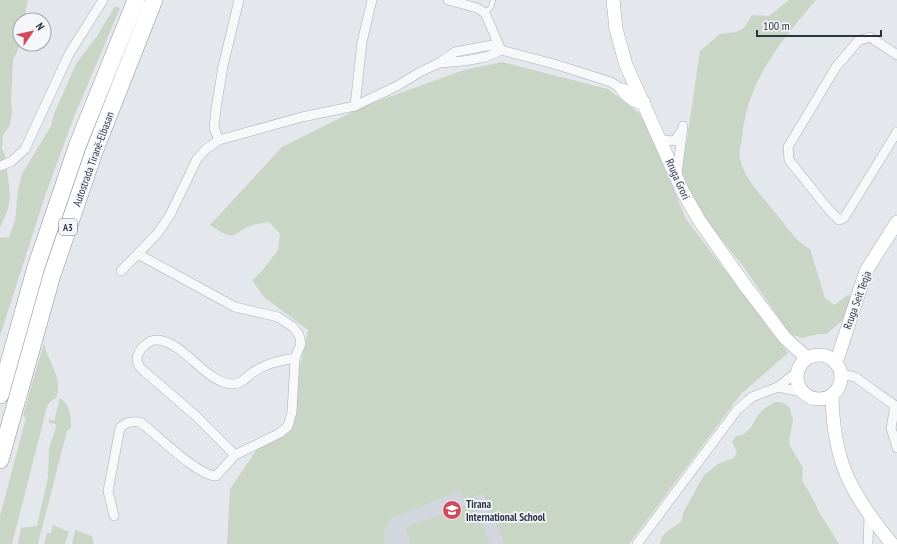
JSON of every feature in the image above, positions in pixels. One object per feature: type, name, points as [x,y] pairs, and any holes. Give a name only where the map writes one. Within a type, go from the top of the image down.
[{"type":"highway","name":"Autostrada Tiranë-Elbasan","points":[[0,395],[36,267],[78,144],[136,0]]},
{"type":"highway","name":"Autostrada Tiranë-Elbasan","points":[[0,460],[52,275],[94,152],[154,0]]},
{"type":"main road","name":"Rruga Grori","points":[[613,0],[616,29],[626,65],[670,160],[683,192],[699,220],[744,284],[785,338],[801,366]]},
{"type":"main road","points":[[619,87],[626,95],[635,101],[644,103]]},
{"type":"main road","name":"Rruga Seit Teqja","points":[[838,369],[844,337],[866,271],[897,222]]},
{"type":"main road","name":"Rruga Seit Teqja","points":[[823,356],[844,337]]},
{"type":"main road","points":[[818,400],[832,395],[839,386],[838,369],[823,356],[812,356],[801,366],[797,383],[806,396],[818,400],[832,417]]},
{"type":"main road","points":[[832,395],[834,432],[844,471],[849,483],[869,516],[892,544]]},
{"type":"street","points":[[0,166],[12,161],[25,149],[69,54],[103,0]]},
{"type":"street","points":[[219,140],[214,128],[216,109],[223,66],[239,0]]},
{"type":"street","points":[[355,106],[362,42],[372,0]]},
{"type":"street","points":[[448,0],[476,4],[485,13],[501,50]]},
{"type":"street","points":[[897,55],[870,37],[858,40],[836,67],[788,147],[788,160],[839,220],[844,218],[897,132]]},
{"type":"street","points":[[121,271],[157,234],[170,216],[197,160],[206,149],[219,140],[302,118],[355,106],[371,100],[439,63],[455,52],[492,45],[501,50],[554,64],[619,87],[632,90],[634,81]]},
{"type":"street","points":[[619,87],[634,81]]},
{"type":"street","points":[[670,160],[675,141],[683,126],[677,176]]},
{"type":"street","points":[[661,140],[675,141]]},
{"type":"street","points":[[114,516],[108,491],[120,428],[125,423],[132,421],[140,422],[193,465],[210,476],[216,476],[235,455],[280,434],[288,426],[292,412],[295,358],[301,344],[299,335],[293,327],[278,317],[235,307],[138,254]]},
{"type":"street","points":[[235,455],[196,416],[139,367],[137,360],[140,350],[150,341],[156,340],[166,342],[215,378],[233,384],[243,381],[270,362],[295,358]]},
{"type":"street","points":[[637,544],[737,410],[752,397],[778,387],[801,366]]},
{"type":"street","points":[[838,369],[855,377],[896,407],[891,428],[897,448]]},
{"type":"street","points":[[778,387],[802,392]]},
{"type":"street","points":[[868,544],[869,516]]},
{"type":"lane","points":[[485,13],[491,7],[493,0]]},
{"type":"shaded area","name":"Tirana International School","points":[[460,491],[464,500],[483,494],[504,544],[385,544],[384,531],[390,519]]},
{"type":"green space","points":[[0,0],[28,0],[26,12],[12,12],[12,52],[17,52],[13,61],[11,100],[12,113],[10,125],[3,135],[2,148],[6,159],[10,195],[8,209],[0,228]]},
{"type":"green space","points":[[789,0],[816,0],[778,47],[758,81],[750,99],[739,153],[745,173],[754,186],[794,236],[810,249],[825,298],[834,305],[848,295],[851,296],[847,316],[827,334],[818,334],[802,338],[790,334],[743,266],[699,212],[682,175],[679,163],[686,146],[700,51],[720,34],[736,32],[742,29],[752,15],[769,16]]},
{"type":"green space","points":[[115,6],[120,8],[74,117],[46,193],[0,336],[0,238],[9,237],[15,221],[18,191],[22,174],[51,126],[54,114],[76,64],[97,36]]},
{"type":"green space","points":[[502,62],[608,89],[639,113],[649,129],[686,219],[788,353],[741,394],[629,544],[504,544],[483,494],[464,500],[460,491],[390,519],[384,531],[385,544],[227,544],[230,489],[257,449],[287,422],[308,330],[264,297],[252,280],[262,271],[278,250],[280,234],[269,222],[253,225],[233,235],[225,234],[210,225],[282,147],[364,106],[464,70]]},
{"type":"green space","points":[[44,343],[57,377],[58,391],[56,398],[48,404],[46,409],[12,544],[0,544],[0,516],[26,418],[23,415]]},
{"type":"green space","points":[[60,398],[68,407],[71,427],[67,431],[38,544],[18,544],[21,528],[37,526],[48,477],[49,448],[57,425],[49,422],[49,419],[54,421]]},
{"type":"green space","points":[[775,402],[781,402],[787,405],[790,409],[793,421],[789,440],[790,446],[803,468],[802,480],[819,512],[839,544],[660,544],[662,537],[666,532],[681,522],[684,511],[704,475],[718,464],[734,458],[737,452],[732,442],[736,436],[749,430],[763,410]]},
{"type":"green space","points":[[474,502],[490,544],[411,544],[405,528]]},
{"type":"green space","points":[[53,525],[69,532],[65,544],[44,544],[47,533],[51,533]]},
{"type":"green space","points":[[75,530],[92,536],[94,544],[72,544]]},
{"type":"place","name":"Tirana International School","points":[[452,510]]}]
